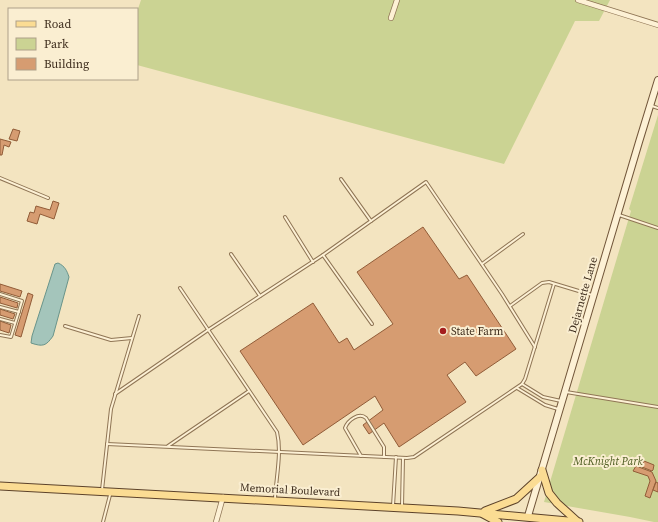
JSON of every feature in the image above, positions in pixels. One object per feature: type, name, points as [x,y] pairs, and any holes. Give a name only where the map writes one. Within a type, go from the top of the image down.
[{"type":"main road","name":"Dejarnette Lane","points":[[528,516],[649,105],[658,80]]},
{"type":"main road","points":[[481,513],[516,499],[541,474],[549,493],[556,504],[579,522]]},
{"type":"main road","name":"Memorial Boulevard","points":[[0,486],[402,507],[528,516],[579,522]]},
{"type":"main road","points":[[481,513],[498,522]]},
{"type":"street","points":[[391,18],[397,0]]},
{"type":"street","points":[[578,0],[658,25]]},
{"type":"street","points":[[216,522],[223,498]]},
{"type":"lane","points":[[649,105],[658,108]]},
{"type":"lane","points":[[0,178],[48,198]]},
{"type":"lane","points":[[341,179],[370,221]]},
{"type":"lane","points":[[115,394],[208,330],[313,262],[426,182],[510,306],[535,346]]},
{"type":"lane","points":[[617,214],[658,228]]},
{"type":"lane","points":[[285,217],[313,262]]},
{"type":"lane","points":[[482,264],[523,234]]},
{"type":"lane","points":[[231,254],[260,296]]},
{"type":"lane","points":[[323,255],[372,324]]},
{"type":"lane","points":[[510,306],[542,283],[549,282],[593,295]]},
{"type":"lane","points":[[107,444],[278,451],[396,458],[414,457],[424,452],[522,384],[525,379],[554,284]]},
{"type":"lane","points":[[180,288],[277,432],[278,451],[275,500]]},
{"type":"lane","points":[[0,294],[22,301],[11,337],[0,335]]},
{"type":"lane","points":[[0,306],[18,312]]},
{"type":"lane","points":[[102,491],[111,409],[139,316]]},
{"type":"lane","points":[[0,319],[15,323]]},
{"type":"lane","points":[[65,326],[111,340],[132,338]]},
{"type":"lane","points":[[522,384],[543,396],[562,401]]},
{"type":"lane","points":[[517,388],[545,405],[560,410]]},
{"type":"lane","points":[[167,447],[249,391]]},
{"type":"lane","points":[[565,392],[658,408]]},
{"type":"lane","points":[[361,456],[346,428],[347,423],[359,415],[366,418],[384,447],[384,457]]},
{"type":"lane","points":[[393,507],[396,458]]},
{"type":"lane","points":[[402,507],[403,458]]},
{"type":"lane","points":[[103,522],[111,492]]},
{"type":"green space","points":[[141,0],[610,0],[599,21],[575,21],[504,164],[138,65],[138,9]]},
{"type":"green space","name":"McKnight Park","points":[[658,115],[658,522],[654,522],[544,502],[631,211],[629,209]]},
{"type":"water","points":[[58,263],[65,269],[69,277],[53,336],[44,345],[31,343],[55,264]]},
{"type":"building","points":[[13,129],[20,131],[17,141],[9,139]]},
{"type":"building","points":[[0,139],[11,142],[9,147],[4,145],[2,155],[0,155]]},
{"type":"building","points":[[53,201],[59,203],[54,219],[40,214],[37,224],[27,221],[30,212],[34,213],[36,206],[50,210]]},
{"type":"building","name":"State Farm","points":[[423,227],[459,279],[467,275],[516,349],[476,376],[465,362],[447,375],[466,402],[399,447],[384,423],[369,434],[363,425],[383,410],[375,396],[303,445],[240,351],[313,303],[339,343],[347,338],[354,350],[393,324],[357,272]]},
{"type":"building","points":[[0,284],[22,291],[20,297],[0,291]]},
{"type":"building","points":[[28,293],[33,295],[21,337],[15,335]]},
{"type":"building","points":[[0,297],[18,303],[17,308],[0,303]]},
{"type":"building","points":[[0,309],[15,314],[13,319],[0,315]]},
{"type":"building","points":[[0,321],[11,325],[9,333],[0,330]]},
{"type":"building","points":[[644,461],[654,465],[652,471],[642,467]]},
{"type":"building","points":[[636,466],[652,472],[656,481],[650,498],[645,496],[650,481],[648,476],[633,471]]},
{"type":"building","points":[[656,482],[658,483],[658,492],[653,490]]},
{"type":"place","name":"State Farm","points":[[443,331]]}]
